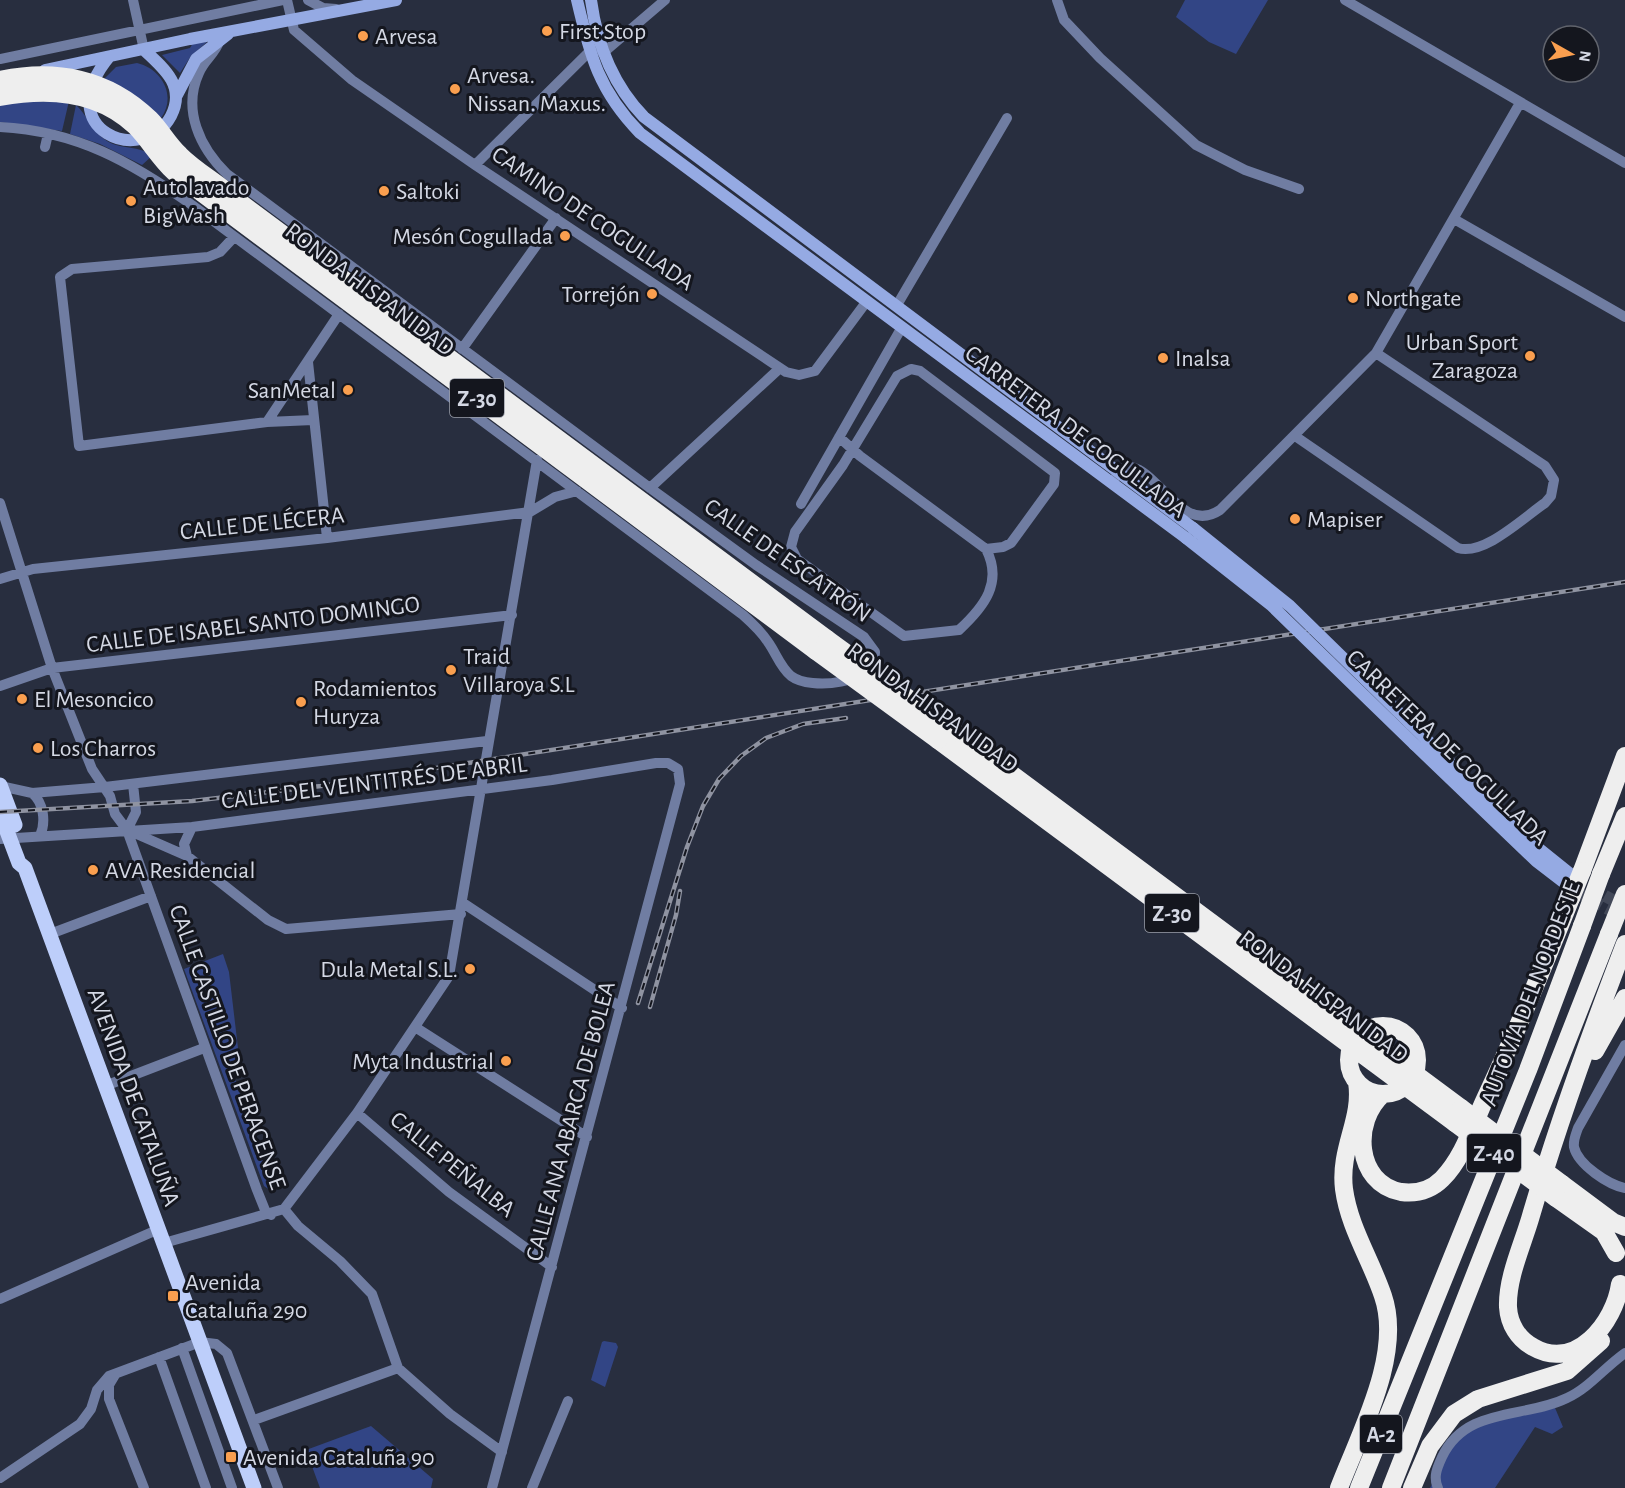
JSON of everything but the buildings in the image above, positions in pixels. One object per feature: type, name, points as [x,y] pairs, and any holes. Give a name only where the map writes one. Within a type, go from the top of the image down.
[{"type":"highway","name":"RONDA HISPANIDAD","points":[[0,80],[47,74],[129,102],[153,134],[180,155],[221,197],[500,415],[947,737],[1559,1191],[1604,1232],[1616,1253],[1615,1264],[1623,1287]]},
{"type":"highway","name":"RONDA HISPANIDAD","points":[[0,97],[44,91],[90,90]]},
{"type":"highway","name":"RONDA HISPANIDAD","points":[[221,197],[495,392],[821,645]]},
{"type":"highway","points":[[1339,1488],[1377,1387],[1387,1350],[1389,1331],[1384,1299],[1354,1228],[1344,1191],[1343,1157],[1357,1111],[1357,1082],[1349,1062],[1357,1040],[1380,1026],[1401,1030],[1415,1046],[1418,1060],[1410,1080],[1383,1094],[1371,1109],[1362,1142],[1367,1165],[1376,1179],[1389,1188],[1412,1193],[1429,1189],[1448,1173],[1467,1139],[1539,981],[1625,756]]},
{"type":"highway","name":"AUTOVÍA DEL NORDESTE","points":[[1359,1488],[1528,1070],[1625,816]]},
{"type":"highway","name":"Z-40","points":[[1429,1393],[1625,894]]},
{"type":"highway","points":[[1623,1287],[1607,1323],[1583,1345],[1568,1352],[1554,1353],[1538,1350],[1523,1340],[1511,1323],[1508,1309],[1511,1284],[1557,1133],[1625,944]]},
{"type":"highway","points":[[1557,1133],[1563,1128],[1591,1058],[1625,998]]},
{"type":"highway","points":[[1357,1082],[1368,1091],[1383,1094]]},
{"type":"highway","name":"RONDA HISPANIDAD","points":[[1559,1191],[1625,1227]]},
{"type":"highway","points":[[1616,1253],[1625,1236]]},
{"type":"highway","points":[[1412,1488],[1430,1446],[1454,1414],[1478,1400],[1567,1371],[1590,1353],[1625,1316]]},
{"type":"highway","name":"Z-40","points":[[1348,1488],[1369,1437],[1403,1380]]},
{"type":"highway","points":[[1402,1488],[1430,1416],[1429,1393]]},
{"type":"highway","name":"A-2","points":[[1391,1488],[1429,1393]]},
{"type":"main road","name":"AVENIDA DE CATALUÑA","points":[[0,786],[10,838]]},
{"type":"main road","name":"AVENIDA DE CATALUÑA","points":[[0,813],[10,838],[28,860],[25,868],[254,1488]]},
{"type":"street","points":[[133,0],[144,50],[168,73],[177,95]]},
{"type":"street","points":[[0,59],[125,33],[138,24],[285,0],[291,21]]},
{"type":"street","points":[[308,0],[323,8],[348,9]]},
{"type":"street","name":"RONDA HISPANIDAD","points":[[21,76],[190,39],[224,38],[291,21],[396,0]]},
{"type":"street","name":"CARRETERA DE COGULLADA","points":[[577,0],[589,52],[604,88],[616,106],[640,133],[1113,485],[1189,533],[1290,606],[1420,741],[1577,885]]},
{"type":"street","name":"CARRETERA DE COGULLADA","points":[[591,0],[603,53],[615,81],[644,117],[1119,471],[1189,533]]},
{"type":"street","points":[[603,53],[665,0]]},
{"type":"street","points":[[1057,0],[1064,20],[1100,58],[1196,145],[1245,170],[1299,189]]},
{"type":"street","points":[[1345,0],[1625,164]]},
{"type":"street","name":"CAMINO DE COGULLADA","points":[[291,21],[294,30],[352,80],[475,165],[780,368],[799,375],[815,370],[867,301]]},
{"type":"street","points":[[109,57],[90,90],[94,120],[104,130],[124,140],[153,134],[172,113],[177,95],[191,65],[201,53],[224,38]]},
{"type":"street","name":"CALLE DE ESCATRÓN","points":[[0,127],[48,134],[83,143],[143,171],[382,345],[743,615],[762,633],[783,667],[795,678],[822,684],[860,676],[870,670],[875,652],[864,637],[756,565],[650,488],[282,216],[222,169],[204,147],[193,113],[194,89],[202,66],[216,52],[224,38]]},
{"type":"street","points":[[475,165],[589,52]]},
{"type":"street","points":[[1113,485],[1119,471],[1126,466],[1135,466],[1147,475],[1160,491],[1191,513],[1204,518],[1212,516],[1376,353],[1520,103]]},
{"type":"street","points":[[897,305],[1007,118]]},
{"type":"street","points":[[45,147],[48,134]]},
{"type":"street","name":"RONDA HISPANIDAD","points":[[221,197],[250,239],[300,276],[322,301]]},
{"type":"street","name":"CALLE DE ESCATRÓN","points":[[221,197],[282,216]]},
{"type":"street","points":[[462,349],[556,218]]},
{"type":"street","points":[[1454,219],[1625,317]]},
{"type":"street","points":[[234,237],[220,252],[208,257],[72,269],[60,277],[79,446],[267,422],[314,420]]},
{"type":"street","name":"RONDA HISPANIDAD","points":[[395,299],[411,318],[477,371],[495,392]]},
{"type":"street","points":[[267,422],[339,314]]},
{"type":"street","points":[[801,504],[902,327]]},
{"type":"street","name":"CALLE DE ESCATRÓN","points":[[382,345],[425,367],[474,403],[500,415]]},
{"type":"street","points":[[1295,436],[1449,541],[1467,550],[1488,543],[1545,503],[1551,496],[1554,480],[1545,466],[1376,353]]},
{"type":"street","points":[[308,362],[327,538]]},
{"type":"street","points":[[650,488],[780,368]]},
{"type":"street","points":[[839,437],[852,449],[986,549],[993,562],[993,586],[964,625],[953,632],[909,637],[899,634],[797,559],[791,547],[795,532],[852,449],[901,372],[915,369],[1053,470],[1056,476],[1054,484],[1011,543],[1003,547],[986,549]]},
{"type":"street","points":[[0,1299],[161,1236],[284,1209],[357,1113],[449,976],[482,789],[487,741],[512,615],[537,460]]},
{"type":"street","points":[[530,512],[555,497],[577,491]]},
{"type":"street","points":[[0,503],[52,668],[92,769],[105,787],[115,814],[127,830],[187,856],[268,920],[286,929],[462,908],[622,1008]]},
{"type":"street","name":"CALLE DE LÉCERA","points":[[0,579],[20,572],[327,538],[530,512]]},
{"type":"street","name":"CALLE DE ISABEL SANTO DOMINGO","points":[[0,686],[52,668],[512,615]]},
{"type":"street","name":"CALLE DEL VEINTITRÉS DE ABRIL","points":[[0,786],[32,793],[105,787],[487,741]]},
{"type":"street","name":"CALLE DEL VEINTITRÉS DE ABRIL","points":[[10,838],[192,827],[482,789],[656,763],[674,766]]},
{"type":"street","name":"CALLE ANA ABARCA DE BOLEA","points":[[492,1488],[680,784],[680,774],[674,766]]},
{"type":"street","points":[[127,830],[136,812],[133,784]]},
{"type":"street","points":[[32,793],[39,800],[43,815],[43,828],[40,836]]},
{"type":"street","points":[[187,856],[184,844],[192,827]]},
{"type":"street","name":"CALLE CASTILLO DE PERACENSE","points":[[127,830],[266,1214]]},
{"type":"street","points":[[50,934],[151,896]]},
{"type":"street","points":[[415,1027],[587,1137]]},
{"type":"street","points":[[1625,1045],[1578,1128],[1574,1142],[1576,1152],[1583,1161],[1610,1183],[1625,1188]]},
{"type":"street","points":[[105,1086],[204,1048]]},
{"type":"street","name":"CALLE PEÑALBA","points":[[357,1113],[449,1192],[552,1267]]},
{"type":"street","name":"CALLE CASTILLO DE PERACENSE","points":[[284,1209],[298,1226],[340,1261],[372,1294],[398,1368],[450,1414],[502,1452]]},
{"type":"street","points":[[0,1478],[75,1428],[92,1406],[106,1378],[200,1342],[216,1344],[227,1353],[278,1488]]},
{"type":"street","points":[[182,1348],[232,1488]]},
{"type":"street","points":[[1438,1488],[1435,1475],[1438,1467],[1450,1443],[1460,1432],[1493,1417],[1544,1406],[1570,1397],[1625,1353]]},
{"type":"street","points":[[159,1357],[206,1488]]},
{"type":"street","points":[[254,1420],[398,1368]]},
{"type":"street","points":[[118,1372],[109,1385],[111,1404],[144,1488]]},
{"type":"street","points":[[532,1488],[568,1401]]},
{"type":"street","points":[[92,1406],[111,1404]]},
{"type":"shaded area","points":[[1185,0],[1268,0],[1236,54],[1209,42],[1176,17]]},
{"type":"shaded area","points":[[207,42],[191,56],[180,73],[162,55],[190,48],[193,43]]},
{"type":"shaded area","points":[[137,63],[154,71],[164,84],[168,101],[161,118],[104,79],[116,67]]},
{"type":"shaded area","points":[[69,101],[62,131],[0,122],[0,104]]},
{"type":"shaded area","points":[[76,105],[107,141],[118,146],[142,150],[152,156],[142,165],[100,144],[70,134]]},
{"type":"shaded area","points":[[223,954],[229,972],[240,1065],[234,1076],[274,1193],[264,1186],[184,969]]},
{"type":"shaded area","points":[[604,1341],[616,1343],[618,1347],[605,1387],[591,1380]]},
{"type":"shaded area","points":[[1553,1403],[1563,1427],[1552,1434],[1535,1427],[1495,1488],[1430,1488],[1460,1432]]},
{"type":"shaded area","points":[[371,1426],[433,1479],[431,1488],[320,1488],[306,1450]]},
{"type":"tunnel","points":[[1589,887],[1625,907]]},
{"type":"tunnel","points":[[1575,891],[1625,918]]},
{"type":"railway","points":[[0,812],[192,801],[321,786],[1625,582]]},
{"type":"railway","points":[[638,1003],[687,847],[703,806],[719,779],[741,756],[766,738],[803,724],[846,718]]},
{"type":"railway","points":[[650,1007],[676,915],[680,891]]},
{"type":"place","name":"First Stop","points":[[547,31]]},
{"type":"place","name":"Arvesa","points":[[363,36]]},
{"type":"place","name":"Arvesa. Nissan. Maxus.","points":[[455,89]]},
{"type":"place","name":"Saltoki","points":[[384,191]]},
{"type":"place","name":"Autolavado BigWash","points":[[131,201]]},
{"type":"place","name":"Mesón Cogullada","points":[[565,236]]},
{"type":"place","name":"Torrejón","points":[[652,294]]},
{"type":"place","name":"Northgate","points":[[1353,298]]},
{"type":"place","name":"Urban Sport Zaragoza","points":[[1530,356]]},
{"type":"place","name":"Inalsa","points":[[1163,358]]},
{"type":"place","name":"SanMetal","points":[[348,390]]},
{"type":"place","name":"Mapiser","points":[[1295,519]]},
{"type":"place","name":"Traid Villaroya S.L","points":[[451,670]]},
{"type":"place","name":"El Mesoncico","points":[[22,699]]},
{"type":"place","name":"Rodamientos Huryza","points":[[301,702]]},
{"type":"place","name":"Los Charros","points":[[38,748]]},
{"type":"place","name":"AVA Residencial","points":[[93,870]]},
{"type":"place","name":"Dula Metal S.L.","points":[[470,969]]},
{"type":"place","name":"Myta Industrial","points":[[506,1061]]},
{"type":"place","name":"Avenida Cataluña 290","points":[[173,1296]]},
{"type":"place","name":"Avenida Cataluña 90","points":[[231,1457]]}]
